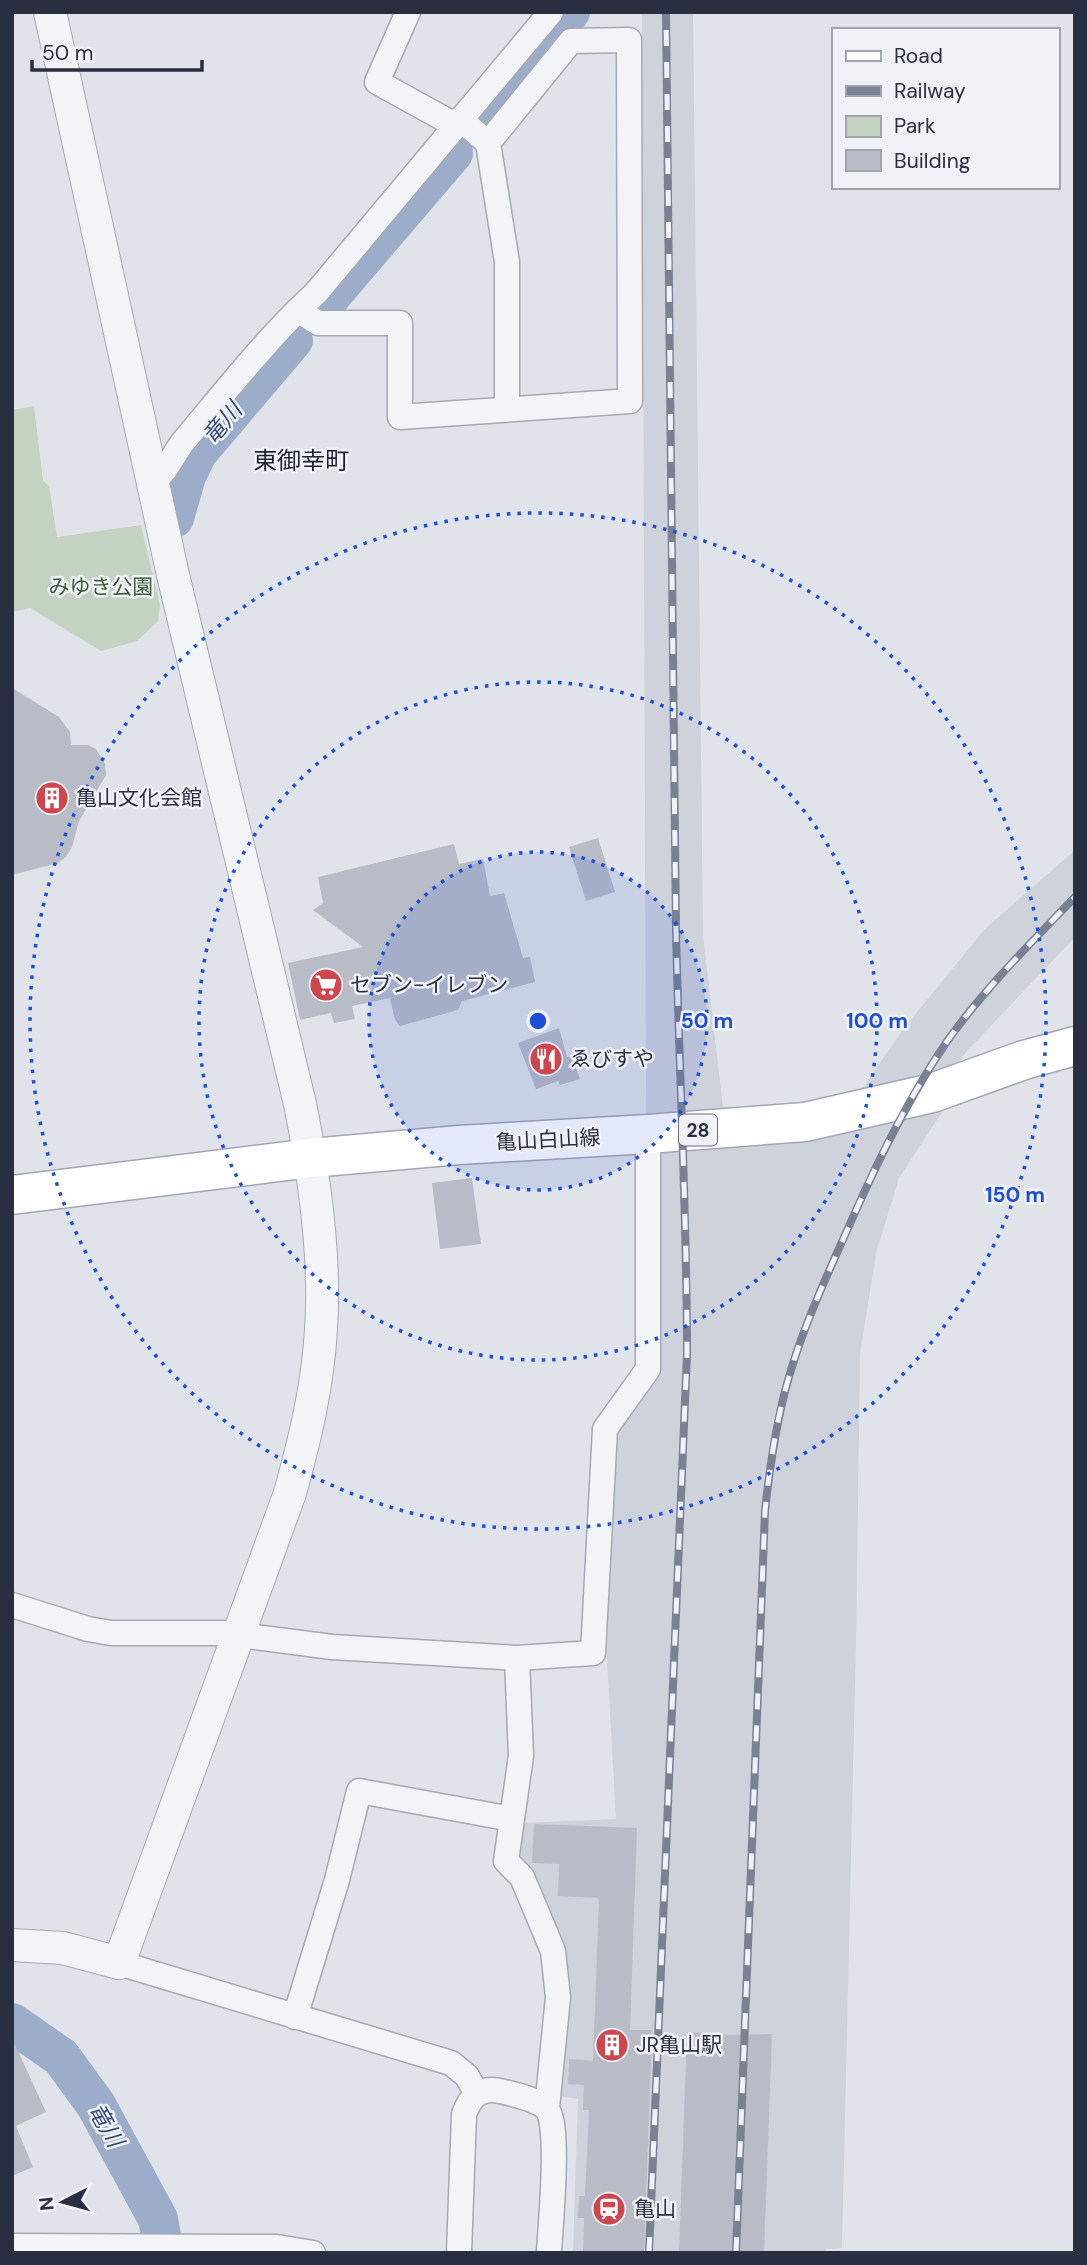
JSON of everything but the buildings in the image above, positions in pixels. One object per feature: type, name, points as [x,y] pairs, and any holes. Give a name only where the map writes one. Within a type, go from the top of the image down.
[{"type":"main road","name":"亀山白山線","points":[[12,1195],[311,1158],[459,1145],[805,1122],[941,1090],[1024,1060],[1075,1046]]},
{"type":"street","points":[[50,12],[173,575],[300,1104],[311,1158],[321,1288],[321,1329],[310,1415],[290,1493],[119,1964]]},
{"type":"street","points":[[408,12],[377,82],[458,122],[488,143],[507,262],[506,410]]},
{"type":"street","points":[[154,481],[162,475],[182,444],[280,328],[316,293],[551,12]]},
{"type":"street","points":[[298,310],[318,323],[400,323],[400,417],[630,401],[629,40],[571,41],[488,143]]},
{"type":"street","points":[[12,1605],[88,1629],[111,1633],[224,1633],[332,1647],[517,1658],[593,1653],[605,1429],[648,1369],[648,1134]]},
{"type":"street","points":[[517,1658],[522,1756],[506,1861],[522,1877],[552,1951],[558,1997],[547,2108],[552,2116],[554,2133],[549,2253]]},
{"type":"street","points":[[295,2017],[337,1880],[359,1791],[512,1819]]},
{"type":"street","points":[[12,1945],[63,1948],[451,2063],[467,2076],[476,2093]]},
{"type":"street","points":[[459,2253],[464,2114],[469,2101],[476,2093],[485,2090],[499,2091],[547,2108]]},
{"type":"street","points":[[12,2246],[277,2246],[313,2253]]},
{"type":"shaded area","points":[[642,12],[693,12],[703,935],[724,1116],[646,1123]]},
{"type":"shaded area","points":[[1075,850],[1075,937],[967,1051],[949,1076],[860,1096],[904,1028],[985,929]]},
{"type":"shaded area","points":[[944,1109],[899,1178],[876,1253],[860,1354],[842,2248],[826,2249],[825,2253],[573,2253],[578,2099],[559,2096],[565,2016],[518,1857],[520,1823],[616,1819],[607,1658],[612,1432],[656,1376],[658,1146],[849,1130]]},
{"type":"green space","name":"みゆき公園","points":[[34,406],[43,481],[49,486],[57,537],[141,525],[160,605],[158,621],[137,641],[101,651],[30,608],[12,612],[12,410]]},
{"type":"waterway","name":"竜川","points":[[481,120],[570,12]]},
{"type":"waterway","name":"竜川","points":[[329,298],[453,153]]},
{"type":"waterway","name":"竜川","points":[[174,518],[186,476],[197,453],[293,340]]},
{"type":"waterway","name":"竜川","points":[[12,2023],[61,2057],[96,2105],[158,2219],[164,2253]]},
{"type":"railway","points":[[649,2253],[687,1354],[676,930],[666,12]]},
{"type":"railway","points":[[736,2253],[765,1511],[786,1387],[797,1350],[828,1273],[863,1194],[908,1104],[948,1040],[977,1002],[1075,897]]},
{"type":"place","name":"亀山文化会館","points":[[52,798]]},
{"type":"place","name":"セブン-イレブン","points":[[326,985]]},
{"type":"place","name":"ゑびすや","points":[[546,1059]]},
{"type":"place","name":"JR亀山駅","points":[[612,2045]]},
{"type":"place","name":"亀山","points":[[609,2209]]},
{"type":"district","name":"東御幸町","points":[[301,460]]}]
